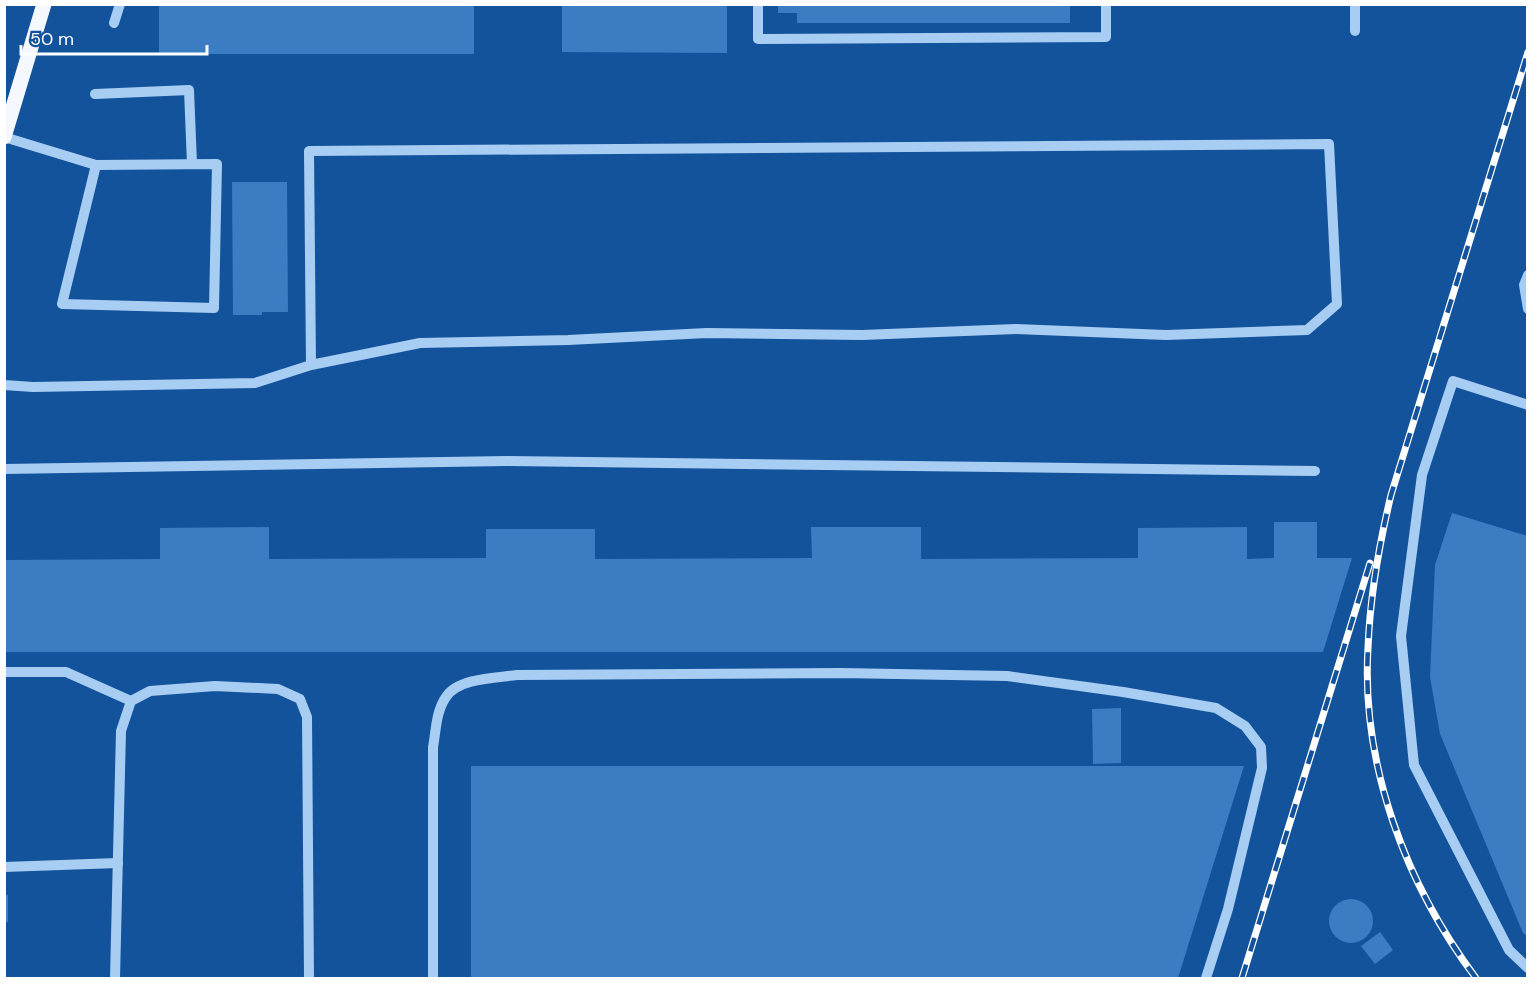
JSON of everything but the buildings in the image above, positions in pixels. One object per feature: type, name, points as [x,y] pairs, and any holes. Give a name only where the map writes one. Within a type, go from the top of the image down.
[{"type":"main road","points":[[4,137],[44,4]]},
{"type":"lane","points":[[114,23],[120,4]]},
{"type":"lane","points":[[758,4],[758,39],[1106,37],[1106,4]]},
{"type":"lane","points":[[1355,4],[1355,31]]},
{"type":"lane","points":[[95,94],[189,90],[192,164]]},
{"type":"lane","points":[[4,137],[96,165],[217,164],[214,308],[62,304],[96,165]]},
{"type":"lane","points":[[4,385],[33,387],[255,383],[311,365],[420,343],[568,340],[707,333],[861,335],[1016,329],[1166,335],[1307,330],[1337,304],[1329,144],[309,151],[311,365]]},
{"type":"lane","points":[[1527,275],[1524,285],[1527,309]]},
{"type":"lane","points":[[1527,405],[1453,381],[1422,475],[1401,636],[1414,765],[1509,950],[1527,968]]},
{"type":"lane","points":[[4,469],[507,461],[1315,471]]},
{"type":"lane","points":[[4,672],[66,672],[131,701]]},
{"type":"lane","points":[[433,978],[434,747],[438,716],[446,696],[457,686],[478,680],[517,675],[829,673],[1007,676],[1216,708],[1245,726],[1261,747],[1262,768],[1228,909],[1206,978]]},
{"type":"lane","points":[[115,978],[121,731],[131,701],[150,691],[215,686],[278,689],[300,699],[307,717],[309,978]]},
{"type":"lane","points":[[4,867],[118,863]]},
{"type":"railway","points":[[1476,978],[1451,942],[1429,904],[1409,864],[1393,822],[1372,736],[1368,692],[1369,629],[1376,571],[1391,495],[1528,52]]},
{"type":"railway","points":[[1242,978],[1370,563]]}]
